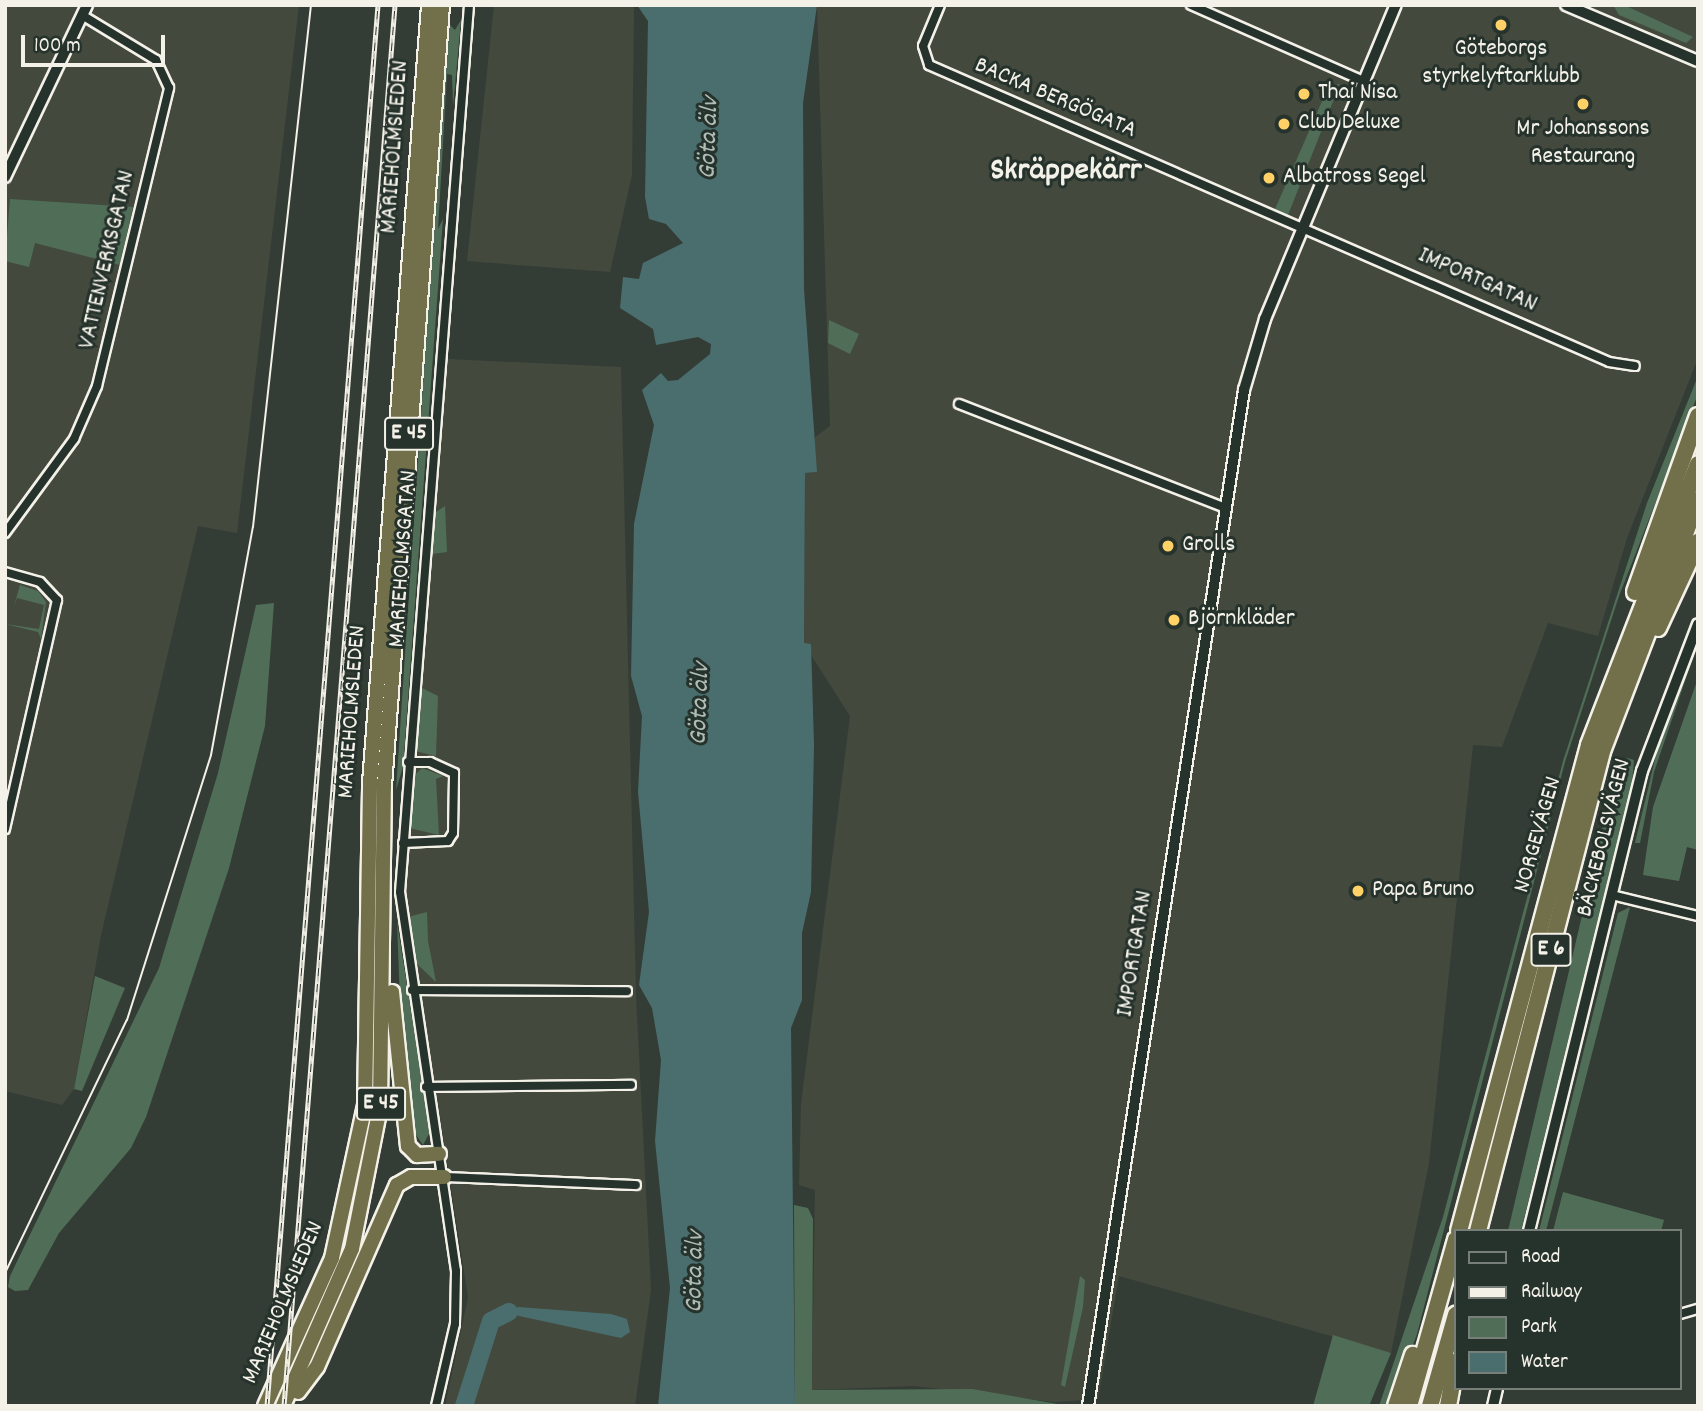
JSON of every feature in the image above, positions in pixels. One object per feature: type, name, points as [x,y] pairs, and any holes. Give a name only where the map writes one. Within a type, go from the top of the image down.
[{"type":"highway","name":"MARIEHOLMSLEDEN","points":[[265,1406],[332,1258],[365,1105],[370,783],[429,5]]},
{"type":"highway","name":"MARIEHOLMSLEDEN","points":[[285,1406],[338,1289],[366,1191],[382,1089],[384,786],[442,5]]},
{"type":"highway","points":[[1623,644],[1642,567],[1698,416]]},
{"type":"highway","name":"NORGEVÄGEN","points":[[1460,1229],[1537,922],[1623,644],[1698,464]]},
{"type":"highway","name":"NORGEVÄGEN","points":[[1479,1229],[1601,754],[1698,500]]},
{"type":"highway","points":[[1625,689],[1698,542]]},
{"type":"highway","points":[[385,940],[408,1146],[417,1155],[439,1154]]},
{"type":"highway","points":[[285,1406],[317,1367],[397,1185],[411,1178],[444,1177]]},
{"type":"highway","points":[[1396,1406],[1454,1248]]},
{"type":"highway","points":[[1409,1406],[1454,1248]]},
{"type":"highway","points":[[1430,1406],[1454,1322]]},
{"type":"highway","points":[[1448,1406],[1454,1372]]},
{"type":"street","name":"MARIEHOLMSGATAN","points":[[436,1406],[456,1291],[444,1177],[426,1087],[401,904],[408,762],[469,5]]},
{"type":"street","name":"BACKA BERGÖGATA","points":[[940,5],[923,46],[929,65],[1303,228]]},
{"type":"street","points":[[1191,5],[1363,81]]},
{"type":"street","name":"IMPORTGATAN","points":[[1088,1406],[1251,359],[1396,5]]},
{"type":"street","points":[[1566,5],[1698,61]]},
{"type":"street","points":[[5,177],[85,10]]},
{"type":"street","name":"VATTENVERKSGATAN","points":[[5,533],[74,439],[97,386],[169,88],[156,60],[85,10]]},
{"type":"street","name":"IMPORTGATAN","points":[[1303,228],[1609,362],[1635,366]]},
{"type":"street","points":[[959,404],[1226,508]]},
{"type":"street","points":[[5,572],[40,582],[55,595],[5,829]]},
{"type":"street","name":"BÄCKEBOLSVÄGEN","points":[[1529,1229],[1642,771],[1698,624]]},
{"type":"street","points":[[403,843],[448,841],[453,833],[454,773],[430,761],[408,762]]},
{"type":"street","points":[[1612,895],[1698,916]]},
{"type":"street","points":[[412,990],[627,991]]},
{"type":"street","points":[[426,1087],[631,1086]]},
{"type":"street","points":[[444,1177],[635,1185]]},
{"type":"shaded area","points":[[5,5],[299,5],[237,533],[198,526],[101,935],[74,1089],[62,1105],[5,1091]]},
{"type":"shaded area","points":[[494,5],[634,5],[632,175],[610,272],[467,261]]},
{"type":"shaded area","points":[[817,5],[1698,5],[1698,358],[1627,538],[1598,636],[1548,623],[1502,747],[1473,745],[1429,1163],[1391,1353],[1119,1276],[1098,1399],[1054,1402],[914,1386],[812,1390],[815,1190],[799,1185],[801,1104],[850,716],[804,644],[805,473],[816,472],[814,438],[830,426]]},
{"type":"shaded area","points":[[447,359],[621,367],[636,996],[651,1290],[635,1406],[445,1406],[468,1297],[404,884]]},
{"type":"green space","points":[[1613,5],[1624,5],[1693,37],[1686,43],[1619,15]]},
{"type":"green space","points":[[461,20],[453,107],[452,75],[447,74],[438,229],[443,219],[403,767],[396,790],[446,38],[448,23],[455,30]]},
{"type":"green space","points":[[1340,84],[1288,215],[1283,214],[1275,209],[1323,99],[1329,86]]},
{"type":"green space","points":[[10,199],[133,207],[120,265],[35,243],[29,267],[5,261]]},
{"type":"green space","points":[[829,320],[859,334],[850,354],[828,343]]},
{"type":"green space","points":[[1698,376],[1698,394],[1619,596],[1565,762],[1417,1334],[1390,1406],[1379,1406],[1443,1217],[1563,761],[1647,503]]},
{"type":"green space","points":[[445,506],[447,552],[432,554],[433,514]]},
{"type":"green space","points":[[20,585],[38,591],[46,602],[41,639],[38,632],[5,624],[39,629],[44,605],[17,598],[14,606]]},
{"type":"green space","points":[[274,603],[265,726],[229,868],[146,1117],[131,1148],[59,1233],[28,1290],[15,1291],[8,1287],[10,1276],[159,968],[218,773],[256,605]]},
{"type":"green space","points":[[1698,643],[1654,772],[1640,843],[1635,843],[1657,751]]},
{"type":"green space","points":[[1698,678],[1698,850],[1687,847],[1679,881],[1643,875],[1653,807]]},
{"type":"green space","points":[[420,687],[438,696],[436,756],[415,751]]},
{"type":"green space","points":[[1627,758],[1634,760],[1632,783],[1521,1229],[1508,1229],[1603,826]]},
{"type":"green space","points":[[422,768],[443,776],[436,779],[439,835],[409,828],[412,778]]},
{"type":"green space","points":[[1630,907],[1547,1229],[1539,1229],[1618,913]]},
{"type":"green space","points":[[427,912],[428,941],[436,982],[416,963],[410,934],[408,917]]},
{"type":"green space","points":[[397,922],[430,1132],[423,1145],[414,1132],[400,1003]]},
{"type":"green space","points":[[95,976],[125,988],[82,1091],[74,1089]]},
{"type":"green space","points":[[1563,1192],[1664,1220],[1662,1229],[1554,1229]]},
{"type":"green space","points":[[794,1205],[808,1208],[813,1219],[812,1390],[972,1389],[1069,1406],[795,1406]]},
{"type":"green space","points":[[1080,1276],[1085,1280],[1083,1307],[1065,1387],[1061,1385]]},
{"type":"green space","points":[[1333,1335],[1391,1353],[1369,1406],[1313,1406]]},
{"type":"water","name":"Göta älv","points":[[637,5],[817,5],[803,103],[804,289],[817,472],[805,473],[804,643],[811,644],[814,745],[811,892],[802,933],[802,1000],[791,1028],[795,1406],[658,1406],[670,1288],[655,1141],[661,1060],[652,1008],[639,985],[649,912],[638,792],[642,716],[631,676],[634,524],[654,425],[642,390],[661,373],[668,381],[678,380],[710,354],[711,344],[698,337],[656,345],[653,329],[620,308],[623,277],[639,279],[643,263],[683,243],[666,224],[649,219],[645,197],[648,21]]},
{"type":"water","points":[[518,1307],[611,1314],[627,1319],[630,1332],[621,1338],[510,1314]]},
{"type":"waterway","points":[[464,1406],[491,1321],[509,1312]]},
{"type":"tram line","points":[[5,1273],[127,1020],[211,755],[253,527],[311,5]]},
{"type":"railway","points":[[267,1406],[378,5]]},
{"type":"railway","points":[[284,1406],[395,5]]},
{"type":"place","name":"Göteborgs styrkelyftarklubb","points":[[1501,25]]},
{"type":"place","name":"Thai Nisa","points":[[1304,94]]},
{"type":"place","name":"Mr Johanssons Restaurang","points":[[1583,104]]},
{"type":"place","name":"Club Deluxe","points":[[1284,124]]},
{"type":"place","name":"Albatross Segel","points":[[1269,178]]},
{"type":"place","name":"Grolls","points":[[1168,546]]},
{"type":"place","name":"Björnkläder","points":[[1174,620]]},
{"type":"place","name":"Papa Bruno","points":[[1358,891]]},
{"type":"district","name":"Skräppekärr","points":[[1066,172]]}]
